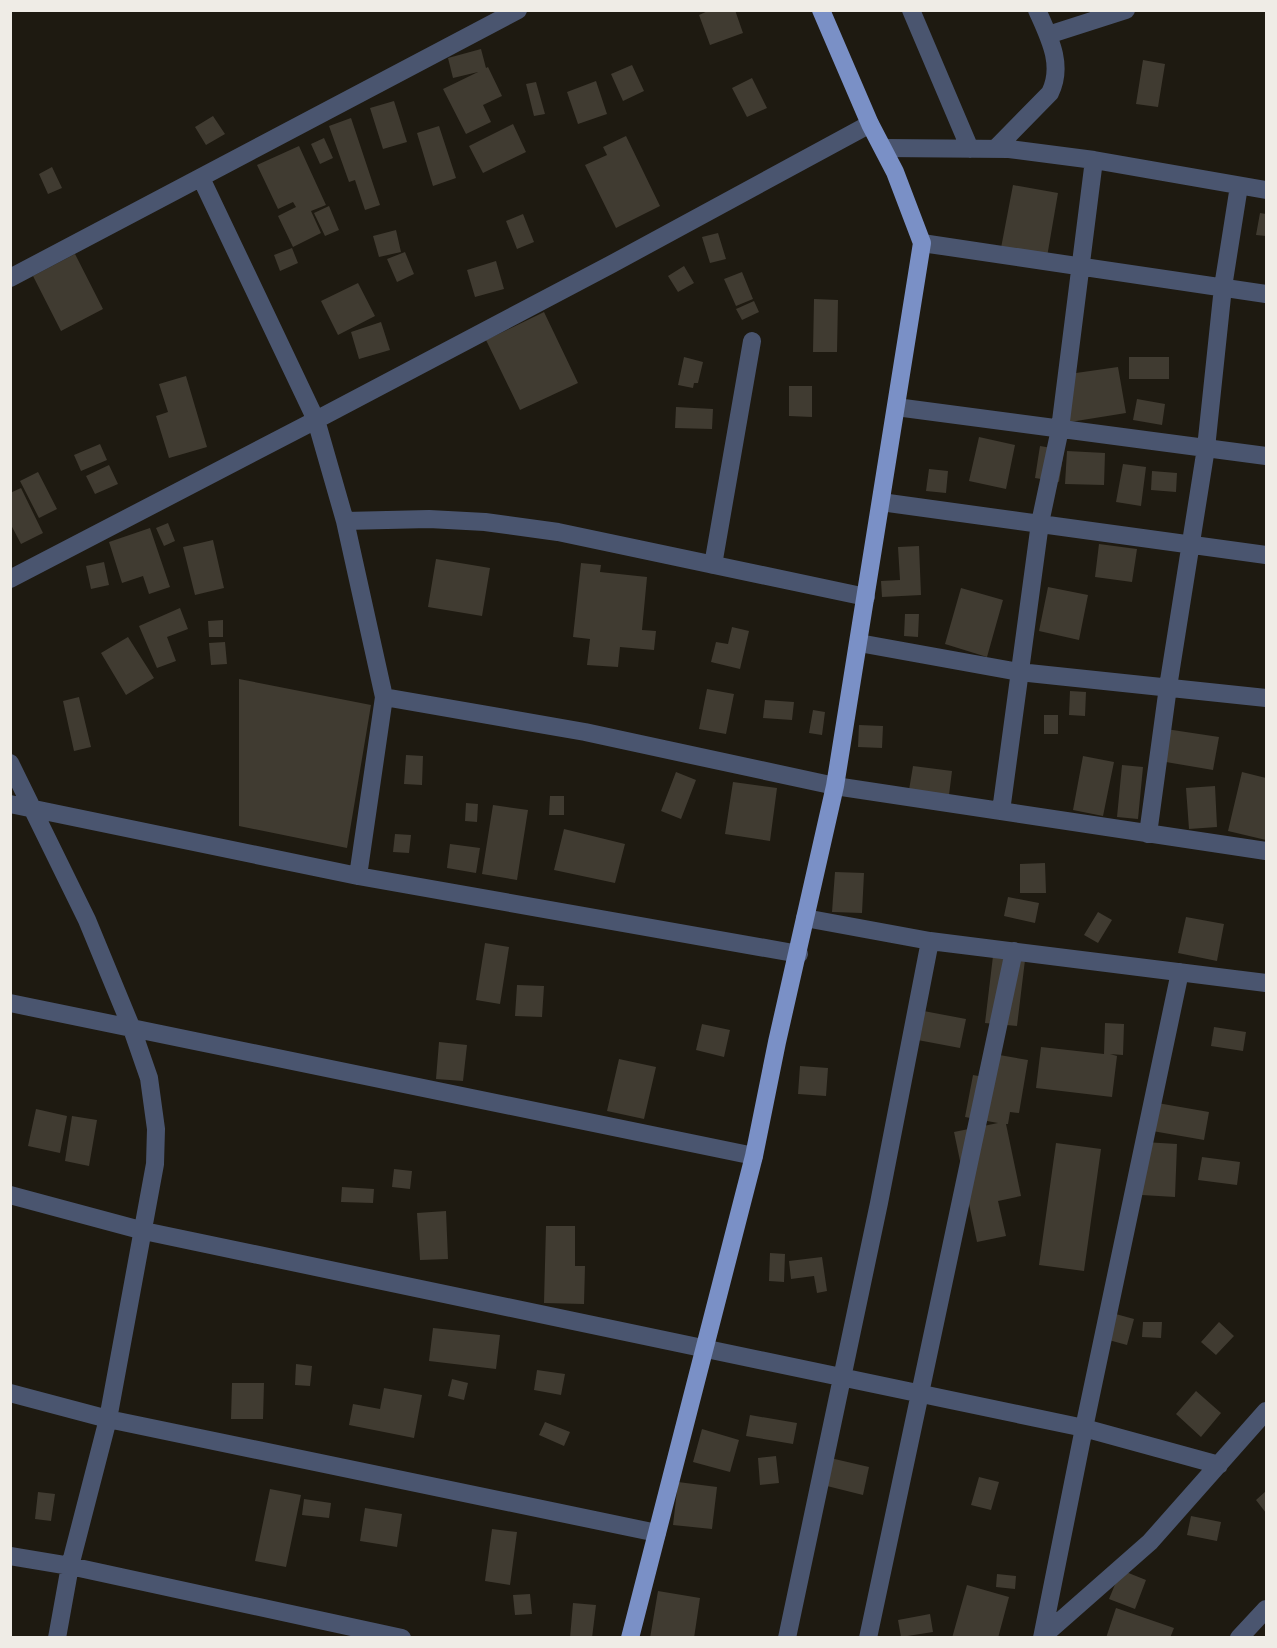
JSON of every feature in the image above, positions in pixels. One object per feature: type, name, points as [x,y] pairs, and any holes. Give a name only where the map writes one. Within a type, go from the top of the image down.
[{"type":"main road","points":[[630,1638],[754,1156],[777,1042],[836,786],[922,243],[909,204],[870,124],[821,10]]},
{"type":"street","points":[[10,278],[518,10]]},
{"type":"street","points":[[911,10],[970,149]]},
{"type":"street","points":[[996,148],[1050,93],[1055,82],[1054,56],[1037,10]]},
{"type":"street","points":[[1048,35],[1126,10]]},
{"type":"street","points":[[10,579],[610,265],[870,124]]},
{"type":"street","points":[[883,148],[996,148],[1094,160],[1266,190]]},
{"type":"street","points":[[1001,812],[1040,523],[1060,429],[1094,160]]},
{"type":"street","points":[[201,178],[316,420],[345,521],[384,697],[358,876]]},
{"type":"street","points":[[1148,834],[1168,687],[1206,448],[1223,288],[1239,186]]},
{"type":"street","points":[[922,243],[1266,294]]},
{"type":"street","points":[[712,565],[752,340]]},
{"type":"street","points":[[896,407],[1266,456]]},
{"type":"street","points":[[881,502],[1266,555]]},
{"type":"street","points":[[345,521],[429,519],[485,522],[558,532],[866,597]]},
{"type":"street","points":[[860,643],[1019,672],[1266,698]]},
{"type":"street","points":[[384,697],[585,732],[836,786],[1266,851]]},
{"type":"street","points":[[10,763],[87,920],[132,1029],[149,1078],[156,1129],[155,1164],[144,1231],[108,1419],[70,1566],[57,1638]]},
{"type":"street","points":[[10,804],[358,876],[799,954]]},
{"type":"street","points":[[806,918],[930,941],[1266,983]]},
{"type":"street","points":[[787,1638],[843,1377],[930,941]]},
{"type":"street","points":[[868,1638],[1014,951]]},
{"type":"street","points":[[1042,1637],[1180,972]]},
{"type":"street","points":[[10,1003],[754,1156]]},
{"type":"street","points":[[10,1195],[144,1231],[1084,1428],[1219,1465]]},
{"type":"street","points":[[10,1393],[108,1419],[657,1533]]},
{"type":"street","points":[[1042,1637],[1150,1542],[1219,1465],[1266,1407]]},
{"type":"street","points":[[10,1556],[70,1566],[402,1638]]},
{"type":"street","points":[[1239,1638],[1266,1609]]},
{"type":"building","points":[[710,10],[735,10],[743,33],[710,45],[699,15]]},
{"type":"building","points":[[481,49],[486,68],[488,67],[502,96],[483,105],[491,122],[466,134],[443,89],[478,72],[453,78],[448,58]]},
{"type":"building","points":[[1143,60],[1165,64],[1158,107],[1136,104]]},
{"type":"building","points":[[632,65],[644,91],[623,101],[611,74]]},
{"type":"building","points":[[752,78],[767,108],[747,117],[732,88]]},
{"type":"building","points":[[596,81],[607,114],[578,124],[567,92]]},
{"type":"building","points":[[536,82],[545,114],[534,116],[526,84]]},
{"type":"building","points":[[394,101],[407,142],[383,149],[370,108]]},
{"type":"building","points":[[213,116],[225,134],[206,145],[195,127]]},
{"type":"building","points":[[351,118],[380,205],[365,210],[355,180],[349,182],[329,126]]},
{"type":"building","points":[[513,124],[526,152],[483,173],[469,146]]},
{"type":"building","points":[[439,126],[456,178],[433,186],[417,133]]},
{"type":"building","points":[[626,136],[660,206],[616,228],[585,165],[607,155],[603,147]]},
{"type":"building","points":[[324,138],[333,158],[320,164],[311,144]]},
{"type":"building","points":[[299,146],[326,205],[311,211],[321,233],[293,247],[278,216],[296,207],[293,202],[278,209],[257,165]]},
{"type":"building","points":[[52,167],[62,188],[48,194],[39,174]]},
{"type":"building","points":[[1013,185],[1058,193],[1047,257],[1001,248]]},
{"type":"building","points":[[329,206],[339,230],[325,236],[314,213]]},
{"type":"building","points":[[1260,213],[1266,214],[1266,236],[1256,235]]},
{"type":"building","points":[[523,214],[534,242],[517,249],[506,221]]},
{"type":"building","points":[[396,230],[401,252],[379,257],[373,236]]},
{"type":"building","points":[[718,233],[726,259],[710,263],[702,237]]},
{"type":"building","points":[[292,248],[298,263],[280,271],[274,255]]},
{"type":"building","points":[[405,252],[414,274],[397,282],[387,259]]},
{"type":"building","points":[[75,254],[103,309],[61,331],[33,276]]},
{"type":"building","points":[[496,261],[504,289],[475,297],[467,270]]},
{"type":"building","points":[[684,266],[694,283],[678,292],[668,276]]},
{"type":"building","points":[[742,272],[753,299],[736,306],[724,279]]},
{"type":"building","points":[[358,283],[375,316],[338,335],[321,301]]},
{"type":"building","points":[[814,299],[838,300],[837,352],[813,352]]},
{"type":"building","points":[[754,301],[759,312],[742,320],[736,309]]},
{"type":"building","points":[[544,312],[578,383],[520,410],[486,340]]},
{"type":"building","points":[[381,322],[390,350],[359,359],[351,332]]},
{"type":"building","points":[[684,357],[703,362],[698,383],[694,383],[693,388],[678,385]]},
{"type":"building","points":[[1129,357],[1169,357],[1169,379],[1129,379]]},
{"type":"building","points":[[1118,367],[1126,413],[1070,422],[1062,375]]},
{"type":"building","points":[[186,376],[207,447],[169,458],[156,416],[168,412],[159,384]]},
{"type":"building","points":[[789,386],[812,386],[812,417],[789,416]]},
{"type":"building","points":[[1137,399],[1165,404],[1162,425],[1133,420]]},
{"type":"building","points":[[676,407],[713,409],[712,429],[675,428]]},
{"type":"building","points":[[979,437],[1015,445],[1006,489],[969,481]]},
{"type":"building","points":[[100,444],[107,460],[81,471],[74,455]]},
{"type":"building","points":[[1040,446],[1064,450],[1059,482],[1035,478]]},
{"type":"building","points":[[1067,451],[1105,453],[1104,485],[1065,484]]},
{"type":"building","points":[[1123,464],[1146,467],[1141,506],[1116,502]]},
{"type":"building","points":[[109,465],[118,484],[95,494],[86,476]]},
{"type":"building","points":[[929,469],[948,471],[946,493],[926,491]]},
{"type":"building","points":[[1152,471],[1177,473],[1176,492],[1151,490]]},
{"type":"building","points":[[38,472],[57,509],[39,518],[20,481]]},
{"type":"building","points":[[21,488],[43,533],[21,544],[10,523],[10,493]]},
{"type":"building","points":[[168,523],[175,541],[164,546],[156,528]]},
{"type":"building","points":[[150,528],[170,587],[149,594],[143,576],[122,583],[109,542]]},
{"type":"building","points":[[213,540],[224,588],[195,595],[183,547]]},
{"type":"building","points":[[1099,544],[1137,549],[1132,582],[1095,577]]},
{"type":"building","points":[[919,546],[921,595],[882,597],[881,581],[900,580],[898,547]]},
{"type":"building","points":[[436,559],[490,568],[482,616],[428,607]]},
{"type":"building","points":[[104,562],[109,585],[91,589],[86,566]]},
{"type":"building","points":[[581,563],[601,565],[600,572],[647,577],[642,630],[656,631],[654,650],[620,647],[618,667],[587,665],[590,639],[573,637]]},
{"type":"building","points":[[1048,587],[1088,595],[1079,640],[1039,631]]},
{"type":"building","points":[[961,588],[1003,600],[987,657],[945,644]]},
{"type":"building","points":[[180,608],[188,629],[167,637],[176,661],[157,668],[139,626]]},
{"type":"building","points":[[905,614],[919,614],[918,637],[904,636]]},
{"type":"building","points":[[223,620],[223,637],[209,637],[208,621]]},
{"type":"building","points":[[732,627],[749,631],[740,669],[711,662],[716,642],[728,644]]},
{"type":"building","points":[[128,637],[154,678],[126,695],[101,653]]},
{"type":"building","points":[[225,642],[227,664],[211,665],[209,643]]},
{"type":"building","points":[[239,679],[371,705],[347,848],[239,826]]},
{"type":"building","points":[[707,689],[734,694],[726,734],[699,729]]},
{"type":"building","points":[[1070,691],[1086,692],[1085,716],[1069,715]]},
{"type":"building","points":[[79,697],[91,747],[74,751],[63,701]]},
{"type":"building","points":[[765,700],[794,702],[792,720],[763,718]]},
{"type":"building","points":[[813,710],[825,712],[822,735],[809,733]]},
{"type":"building","points":[[1044,715],[1058,715],[1058,734],[1044,734]]},
{"type":"building","points":[[859,725],[883,726],[882,748],[858,747]]},
{"type":"building","points":[[1166,729],[1219,737],[1213,770],[1160,761]]},
{"type":"building","points":[[406,755],[423,756],[422,785],[404,784]]},
{"type":"building","points":[[1083,756],[1114,762],[1103,816],[1073,810]]},
{"type":"building","points":[[1122,765],[1143,767],[1138,819],[1117,817]]},
{"type":"building","points":[[913,766],[952,771],[949,795],[909,790]]},
{"type":"building","points":[[676,772],[696,780],[681,819],[661,811]]},
{"type":"building","points":[[1242,772],[1266,778],[1266,840],[1228,831]]},
{"type":"building","points":[[733,782],[777,788],[770,841],[725,834]]},
{"type":"building","points":[[1215,786],[1217,827],[1189,829],[1186,788]]},
{"type":"building","points":[[550,796],[564,796],[564,815],[549,815]]},
{"type":"building","points":[[466,803],[478,804],[477,822],[465,821]]},
{"type":"building","points":[[493,805],[528,810],[517,880],[482,874]]},
{"type":"building","points":[[564,829],[625,844],[615,883],[554,870]]},
{"type":"building","points":[[395,834],[411,835],[409,853],[393,852]]},
{"type":"building","points":[[450,844],[480,848],[476,873],[447,868]]},
{"type":"building","points":[[1045,863],[1046,893],[1020,893],[1020,864]]},
{"type":"building","points":[[835,872],[864,873],[862,913],[832,912]]},
{"type":"building","points":[[1008,897],[1039,903],[1035,923],[1004,916]]},
{"type":"building","points":[[1098,912],[1112,920],[1098,943],[1084,935]]},
{"type":"building","points":[[1186,917],[1224,924],[1217,961],[1178,953]]},
{"type":"building","points":[[485,943],[509,947],[500,1004],[476,1000]]},
{"type":"building","points":[[993,956],[1025,960],[1017,1026],[985,1023]]},
{"type":"building","points":[[517,985],[544,986],[542,1017],[515,1016]]},
{"type":"building","points":[[913,1009],[966,1019],[960,1048],[907,1038]]},
{"type":"building","points":[[1105,1023],[1124,1024],[1123,1055],[1110,1054],[1117,1056],[1112,1097],[1036,1088],[1041,1047],[1104,1054]]},
{"type":"building","points":[[702,1024],[730,1030],[724,1057],[696,1050]]},
{"type":"building","points":[[1214,1027],[1246,1032],[1243,1051],[1211,1046]]},
{"type":"building","points":[[439,1042],[467,1045],[463,1081],[436,1079]]},
{"type":"building","points":[[988,1053],[1028,1060],[1019,1113],[1010,1112],[1008,1124],[1006,1124],[1021,1196],[998,1201],[1006,1236],[977,1242],[954,1132],[998,1123],[965,1117],[973,1075],[984,1077]]},
{"type":"building","points":[[619,1059],[656,1067],[644,1119],[607,1111]]},
{"type":"building","points":[[800,1066],[828,1068],[826,1096],[798,1094]]},
{"type":"building","points":[[1146,1101],[1209,1112],[1204,1140],[1141,1129]]},
{"type":"building","points":[[36,1109],[67,1116],[60,1153],[28,1146]]},
{"type":"building","points":[[72,1116],[97,1120],[89,1166],[65,1161]]},
{"type":"building","points":[[1144,1142],[1177,1144],[1175,1197],[1142,1195]]},
{"type":"building","points":[[1056,1143],[1101,1149],[1084,1271],[1039,1265]]},
{"type":"building","points":[[1202,1157],[1240,1162],[1237,1185],[1198,1180]]},
{"type":"building","points":[[394,1169],[412,1171],[410,1189],[392,1187]]},
{"type":"building","points":[[342,1187],[374,1189],[373,1203],[341,1202]]},
{"type":"building","points":[[446,1211],[448,1259],[420,1260],[417,1213]]},
{"type":"building","points":[[546,1226],[575,1226],[575,1266],[585,1266],[584,1304],[544,1303]]},
{"type":"building","points":[[770,1253],[785,1254],[784,1282],[769,1281]]},
{"type":"building","points":[[822,1257],[827,1291],[817,1293],[814,1276],[791,1279],[789,1261]]},
{"type":"building","points":[[1112,1313],[1134,1319],[1127,1345],[1105,1339]]},
{"type":"building","points":[[1143,1322],[1162,1322],[1161,1338],[1142,1337]]},
{"type":"building","points":[[1219,1322],[1234,1336],[1216,1355],[1201,1342]]},
{"type":"building","points":[[433,1328],[500,1335],[496,1369],[429,1361]]},
{"type":"building","points":[[296,1364],[312,1366],[310,1386],[295,1385]]},
{"type":"building","points":[[537,1370],[565,1374],[561,1395],[534,1390]]},
{"type":"building","points":[[452,1379],[468,1383],[464,1400],[448,1396]]},
{"type":"building","points":[[232,1383],[264,1383],[263,1419],[231,1419]]},
{"type":"building","points":[[384,1388],[422,1395],[414,1438],[349,1425],[353,1404],[380,1409]]},
{"type":"building","points":[[1196,1391],[1221,1413],[1201,1437],[1176,1414]]},
{"type":"building","points":[[750,1415],[797,1423],[793,1444],[746,1436]]},
{"type":"building","points":[[545,1422],[570,1432],[564,1446],[539,1435]]},
{"type":"building","points":[[702,1429],[739,1440],[730,1472],[693,1462]]},
{"type":"building","points":[[776,1456],[779,1483],[760,1485],[758,1458]]},
{"type":"building","points":[[826,1457],[869,1467],[863,1495],[819,1484]]},
{"type":"building","points":[[979,1477],[999,1482],[991,1510],[971,1505]]},
{"type":"building","points":[[678,1482],[717,1487],[712,1529],[673,1525]]},
{"type":"building","points":[[270,1489],[301,1495],[286,1567],[255,1561]]},
{"type":"building","points":[[1266,1491],[1266,1513],[1256,1500]]},
{"type":"building","points":[[38,1492],[55,1494],[51,1521],[35,1519]]},
{"type":"building","points":[[304,1499],[331,1503],[329,1518],[302,1515]]},
{"type":"building","points":[[365,1508],[402,1514],[397,1547],[360,1541]]},
{"type":"building","points":[[1191,1516],[1221,1522],[1217,1541],[1187,1535]]},
{"type":"building","points":[[492,1529],[517,1532],[510,1585],[485,1581]]},
{"type":"building","points":[[1121,1570],[1146,1580],[1135,1609],[1109,1599]]},
{"type":"building","points":[[997,1574],[1016,1576],[1015,1589],[996,1587]]},
{"type":"building","points":[[967,1585],[1009,1597],[998,1638],[952,1638]]},
{"type":"building","points":[[658,1591],[700,1598],[694,1638],[650,1638]]},
{"type":"building","points":[[530,1594],[532,1614],[515,1615],[513,1595]]},
{"type":"building","points":[[573,1603],[596,1605],[592,1638],[570,1638]]},
{"type":"building","points":[[1116,1608],[1174,1628],[1170,1638],[1106,1638]]},
{"type":"building","points":[[930,1614],[933,1632],[901,1637],[898,1620]]}]
